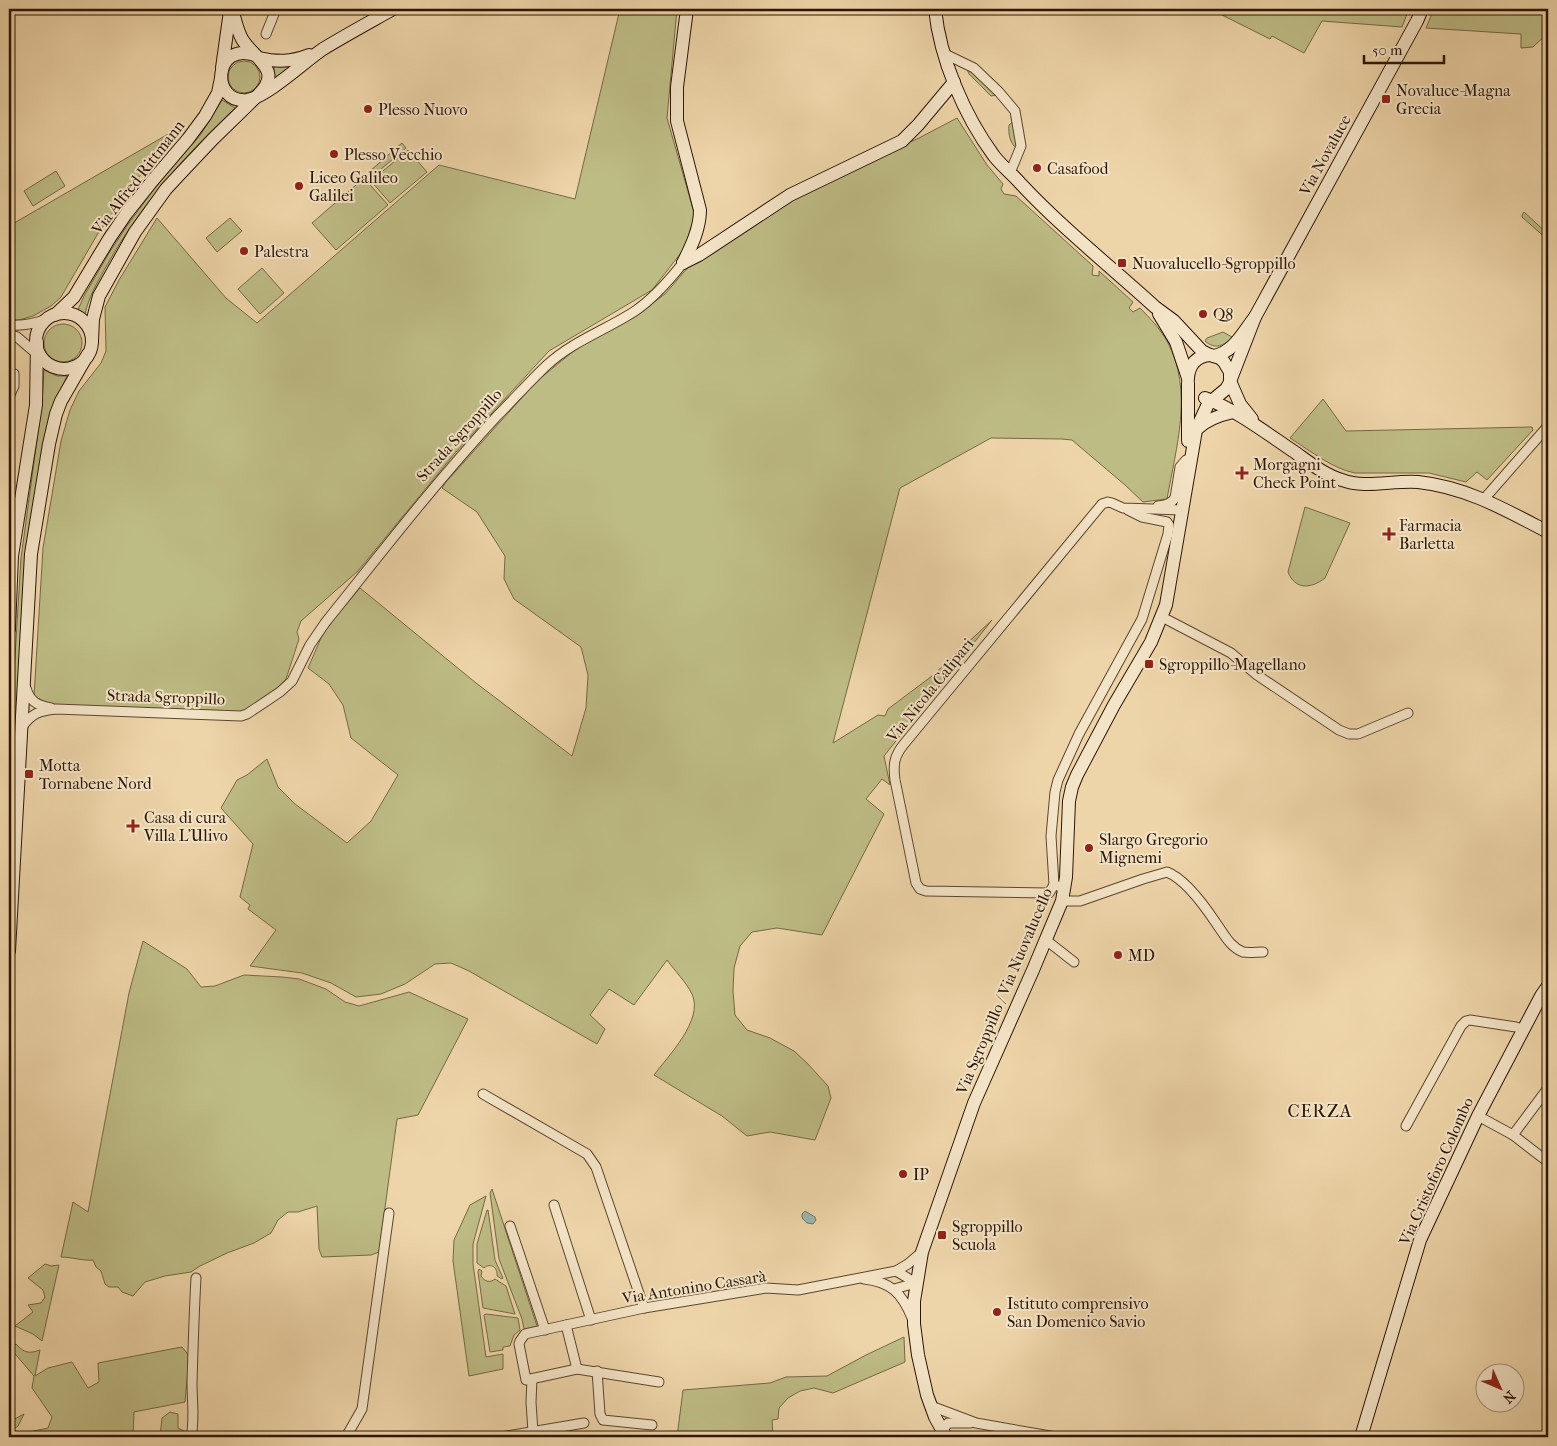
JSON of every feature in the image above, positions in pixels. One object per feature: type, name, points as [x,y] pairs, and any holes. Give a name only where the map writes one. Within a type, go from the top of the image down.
[{"type":"main road","points":[[231,9],[238,30],[247,47],[266,67],[268,73],[266,85],[258,96]]},
{"type":"main road","name":"Via Alfred Rittmann","points":[[52,316],[74,298],[126,214],[148,185],[188,139],[215,100],[231,9]]},
{"type":"main road","points":[[322,50],[298,60],[289,61],[271,61],[248,53],[235,54],[225,63],[221,73],[225,90],[233,97],[245,100],[258,96],[322,50],[393,9]]},
{"type":"main road","name":"Strada Sgroppillo","points":[[683,264],[692,246],[700,218],[700,210],[677,121],[677,87],[687,9]]},
{"type":"main road","points":[[935,9],[936,25],[943,53],[954,82],[964,105],[995,156],[1044,208],[1155,307],[1174,321],[1202,351],[1224,362],[1230,372],[1230,379],[1240,404],[1262,430]]},
{"type":"main road","name":"Via Novaluce","points":[[1254,316],[1363,121],[1422,9]]},
{"type":"main road","points":[[683,264],[790,195],[902,141],[954,82]]},
{"type":"main road","name":"Via Alfred Rittmann","points":[[92,341],[93,319],[99,296],[135,232],[179,175],[258,96]]},
{"type":"main road","points":[[1155,307],[1176,342],[1188,380],[1195,393],[1211,398],[1311,464],[1343,481],[1354,483],[1414,482],[1436,484],[1484,499],[1548,532]]},
{"type":"main road","points":[[9,629],[12,556],[36,405],[40,328],[52,316],[62,313],[70,314],[83,320],[88,326],[92,341],[88,354],[61,401],[56,414],[49,444],[31,554],[9,951]]},
{"type":"main road","points":[[1188,478],[1186,460],[1190,367],[1193,362],[1201,357],[1222,354],[1234,345],[1254,316]]},
{"type":"main road","points":[[1211,398],[1226,389],[1238,362],[1254,316]]},
{"type":"main road","points":[[39,351],[57,367],[71,368],[78,365],[88,354]]},
{"type":"main road","name":"Via Sgroppillo / Via Nuovalucello","points":[[944,1434],[931,1406],[922,1376],[914,1324],[916,1283],[922,1252],[974,1103],[1062,901],[1060,886],[1068,835],[1068,814],[1072,787],[1083,761],[1151,642],[1162,617],[1166,605],[1173,535],[1182,510],[1196,430],[1211,398]]},
{"type":"main road","points":[[1196,430],[1213,418],[1233,412]]},
{"type":"main road","name":"Via Cristoforo Colombo","points":[[1361,1437],[1420,1240],[1478,1116],[1548,986]]},
{"type":"street","points":[[266,34],[276,9]]},
{"type":"street","points":[[943,53],[974,68],[999,92],[1014,111],[1021,146],[1010,173]]},
{"type":"street","name":"Strada Sgroppillo","points":[[56,709],[240,716],[247,714],[280,692],[292,681],[316,635],[380,554],[436,485],[529,383],[554,358],[646,304],[662,289],[683,264]]},
{"type":"street","points":[[9,325],[22,326],[52,316]]},
{"type":"street","points":[[9,334],[39,351]]},
{"type":"street","points":[[9,373],[14,374],[14,386],[9,397]]},
{"type":"street","points":[[1484,499],[1548,426]]},
{"type":"street","points":[[1146,509],[1169,504],[1173,501],[1180,467],[1186,460]]},
{"type":"street","name":"Via Nicola Calipari","points":[[1060,886],[1049,893],[926,891],[920,889],[916,884],[895,780],[895,756],[1102,504],[1112,502],[1123,508],[1182,510]]},
{"type":"street","points":[[1060,886],[1051,836],[1058,780],[1079,734],[1142,619],[1173,535],[1167,522],[1142,517],[1123,508]]},
{"type":"street","points":[[1162,617],[1232,653],[1257,675],[1339,730],[1349,734],[1358,734],[1408,712]]},
{"type":"street","points":[[24,681],[31,700],[40,705],[56,709]]},
{"type":"street","points":[[22,727],[28,718],[36,713],[56,709]]},
{"type":"street","points":[[1062,901],[1080,901],[1167,872],[1178,878],[1189,890],[1229,942],[1244,952],[1263,952]]},
{"type":"street","points":[[1046,940],[1074,962]]},
{"type":"street","points":[[1406,1126],[1466,1021],[1470,1020],[1524,1029]]},
{"type":"street","points":[[1513,1134],[1548,1088]]},
{"type":"street","points":[[484,1094],[586,1154],[596,1167],[644,1308]]},
{"type":"street","points":[[1478,1116],[1513,1134],[1548,1162]]},
{"type":"street","points":[[554,1205],[591,1320]]},
{"type":"street","points":[[346,1437],[362,1409],[389,1213]]},
{"type":"street","points":[[510,1226],[545,1330]]},
{"type":"street","points":[[916,1283],[896,1271],[922,1252]]},
{"type":"street","name":"Via Antonino Cassarà","points":[[532,1379],[526,1380],[520,1341],[525,1334],[644,1308],[766,1288],[798,1290],[896,1271]]},
{"type":"street","points":[[191,1437],[194,1423],[192,1367],[196,1278]]},
{"type":"street","points":[[856,1279],[876,1280],[894,1289],[907,1305],[914,1324]]},
{"type":"street","points":[[894,1289],[916,1283]]},
{"type":"street","points":[[566,1325],[577,1369]]},
{"type":"street","points":[[533,1432],[532,1379],[577,1369],[659,1382]]},
{"type":"street","points":[[597,1371],[602,1420],[652,1425]]},
{"type":"street","points":[[931,1406],[976,1423]]},
{"type":"street","points":[[944,1434],[945,1426],[951,1422],[976,1423],[1056,1437]]},
{"type":"street","points":[[501,1437],[584,1423]]},
{"type":"shaded area","points":[[620,9],[677,9],[667,118],[695,216],[684,249],[652,290],[549,351],[455,453],[358,571],[301,621],[297,632],[299,639],[286,679],[246,710],[240,713],[55,705],[46,703],[34,696],[43,548],[61,441],[70,410],[79,391],[101,363],[106,351],[105,307],[119,280],[157,218],[226,298],[257,323],[439,165],[575,199]]},
{"type":"shaded area","points":[[1210,9],[1409,9],[1402,27],[1322,21],[1304,53],[1272,36],[1270,39]]},
{"type":"shaded area","points":[[1434,9],[1539,9],[1548,21],[1548,33],[1533,47],[1521,48],[1521,34],[1426,28]]},
{"type":"shaded area","points":[[244,61],[250,62],[255,66],[259,71],[259,83],[255,88],[250,92],[244,93],[238,92],[233,88],[229,83],[228,77],[229,71],[233,66],[238,62]]},
{"type":"shaded area","points":[[274,66],[292,67],[277,80],[274,78]]},
{"type":"shaded area","points":[[967,69],[997,95],[991,96],[969,74]]},
{"type":"shaded area","points":[[222,100],[235,108],[192,151],[135,220],[100,277],[85,314],[77,312],[109,253],[129,223],[155,188],[201,134]]},
{"type":"shaded area","points":[[957,118],[987,165],[1003,184],[1001,189],[1004,194],[1016,196],[1093,266],[1092,275],[1099,276],[1099,271],[1133,302],[1129,308],[1133,312],[1140,308],[1167,341],[1180,379],[1181,399],[1178,439],[1167,499],[1143,502],[1072,440],[1062,439],[991,438],[900,488],[833,743],[878,715],[885,716],[888,709],[932,676],[992,620],[884,756],[890,785],[882,779],[866,799],[884,814],[822,935],[777,928],[752,932],[740,946],[734,968],[735,1015],[747,1030],[770,1038],[794,1051],[828,1086],[831,1098],[815,1140],[770,1132],[747,1136],[722,1116],[654,1075],[683,1037],[693,1015],[694,1004],[692,994],[667,960],[634,1005],[609,989],[590,1015],[605,1029],[597,1044],[469,971],[451,963],[435,964],[405,984],[381,994],[356,997],[331,983],[302,973],[250,966],[276,930],[248,909],[250,905],[240,897],[253,844],[221,808],[237,780],[247,775],[267,759],[278,787],[295,804],[347,843],[371,821],[398,775],[351,738],[343,705],[329,684],[308,668],[324,631],[360,588],[476,683],[572,756],[586,708],[588,675],[581,647],[514,599],[504,579],[505,556],[477,512],[442,488],[446,482],[537,381],[576,349],[635,317],[666,293],[689,266],[814,186],[919,138]]},
{"type":"shaded area","points":[[1015,120],[1017,149],[1011,141],[1009,132],[1009,125]]},
{"type":"shaded area","points":[[176,127],[178,129],[177,133],[132,185],[97,235],[61,297],[51,306],[33,316],[19,320],[9,320],[9,226],[170,133]]},
{"type":"shaded area","points":[[402,143],[406,148],[374,175],[370,171]]},
{"type":"shaded area","points":[[408,150],[427,172],[390,203],[371,181]]},
{"type":"shaded area","points":[[56,171],[65,186],[33,206],[24,191]]},
{"type":"shaded area","points":[[364,178],[388,205],[336,250],[312,223]]},
{"type":"shaded area","points":[[1524,212],[1548,234],[1548,240],[1522,217]]},
{"type":"shaded area","points":[[230,218],[242,231],[217,252],[206,238]]},
{"type":"shaded area","points":[[262,268],[284,293],[260,314],[238,289]]},
{"type":"shaded area","points":[[63,324],[77,329],[82,343],[77,357],[63,362],[49,357],[44,343],[49,329]]},
{"type":"shaded area","points":[[1223,332],[1232,337],[1223,345],[1216,346],[1205,341],[1207,338]]},
{"type":"shaded area","points":[[44,370],[57,376],[67,376],[51,411],[16,740],[10,740],[21,558],[42,403]]},
{"type":"shaded area","points":[[1323,399],[1346,431],[1532,427],[1533,430],[1487,480],[1477,472],[1466,482],[1429,473],[1355,473],[1338,468],[1290,438]]},
{"type":"shaded area","points":[[1305,507],[1350,523],[1325,578],[1309,586],[1299,585],[1291,578],[1288,572]]},
{"type":"shaded area","points":[[9,747],[15,747],[9,874]]},
{"type":"shaded area","points":[[143,941],[187,969],[201,987],[215,986],[244,975],[299,979],[326,989],[345,1002],[359,1006],[409,992],[468,1019],[418,1115],[397,1119],[379,1252],[371,1255],[322,1257],[319,1249],[317,1206],[298,1212],[288,1212],[278,1220],[271,1233],[254,1243],[227,1253],[191,1272],[165,1276],[145,1282],[133,1296],[122,1292],[118,1287],[109,1287],[105,1284],[101,1271],[96,1267],[93,1260],[61,1257],[73,1202],[88,1212],[129,993]]},
{"type":"shaded area","points":[[492,1189],[537,1326],[524,1329],[499,1259],[490,1193]]},
{"type":"shaded area","points":[[486,1196],[473,1244],[473,1264],[486,1357],[503,1354],[503,1369],[469,1376],[453,1261],[454,1240],[470,1205]]},
{"type":"shaded area","points":[[487,1210],[495,1260],[502,1279],[497,1276],[493,1267],[487,1266],[484,1268],[477,1263],[477,1244]]},
{"type":"shaded area","points":[[45,1264],[51,1266],[59,1265],[42,1341],[33,1334],[15,1326],[33,1312],[28,1305],[41,1303],[45,1297],[43,1290],[28,1278]]},
{"type":"shaded area","points":[[479,1269],[482,1271],[481,1276],[486,1281],[495,1279],[506,1286],[515,1314],[483,1308]]},
{"type":"shaded area","points":[[484,1315],[518,1318],[520,1330],[514,1335],[510,1346],[503,1347],[503,1350],[490,1352]]},
{"type":"shaded area","points":[[904,1337],[905,1362],[833,1393],[814,1388],[800,1391],[788,1398],[779,1408],[778,1419],[772,1420],[773,1437],[677,1437],[683,1390],[770,1383],[786,1377],[827,1376]]},
{"type":"shaded area","points":[[16,1344],[27,1352],[40,1350],[35,1376],[48,1368],[72,1362],[88,1388],[99,1382],[98,1363],[182,1347],[189,1359],[185,1402],[134,1412],[133,1437],[19,1437],[24,1433],[48,1428],[52,1417],[32,1388],[34,1376],[10,1348]]},
{"type":"shaded area","points":[[170,1412],[178,1414],[178,1428],[188,1433],[187,1437],[160,1437],[162,1418]]},
{"type":"shaded area","points":[[24,1414],[18,1426],[10,1432],[9,1422]]},
{"type":"water","points":[[805,1211],[815,1217],[816,1220],[813,1224],[807,1223],[802,1218],[802,1214]]},
{"type":"place","name":"Novaluce-Magna Grecia","points":[[1386,99]]},
{"type":"place","name":"Plesso Nuovo","points":[[368,109]]},
{"type":"place","name":"Plesso Vecchio","points":[[334,154]]},
{"type":"place","name":"Casafood","points":[[1037,168]]},
{"type":"place","name":"Liceo Galileo Galilei","points":[[299,186]]},
{"type":"place","name":"Palestra","points":[[244,251]]},
{"type":"place","name":"Nuovalucello-Sgroppillo","points":[[1122,263]]},
{"type":"place","name":"Q8","points":[[1203,314]]},
{"type":"place","name":"Morgagni Check Point","points":[[1242,473]]},
{"type":"place","name":"Farmacia Barletta","points":[[1389,534]]},
{"type":"place","name":"Sgroppillo-Magellano","points":[[1149,664]]},
{"type":"place","name":"Motta Tornabene Nord","points":[[29,774]]},
{"type":"place","name":"Casa di cura Villa L'Ulivo","points":[[133,826]]},
{"type":"place","name":"Slargo Gregorio Mignemi","points":[[1089,848]]},
{"type":"place","name":"MD","points":[[1118,955]]},
{"type":"place","name":"IP","points":[[903,1174]]},
{"type":"place","name":"Sgroppillo Scuola","points":[[942,1235]]},
{"type":"place","name":"Istituto comprensivo San Domenico Savio","points":[[997,1312]]},
{"type":"district","name":"CERZA","points":[[1320,1111]]}]
